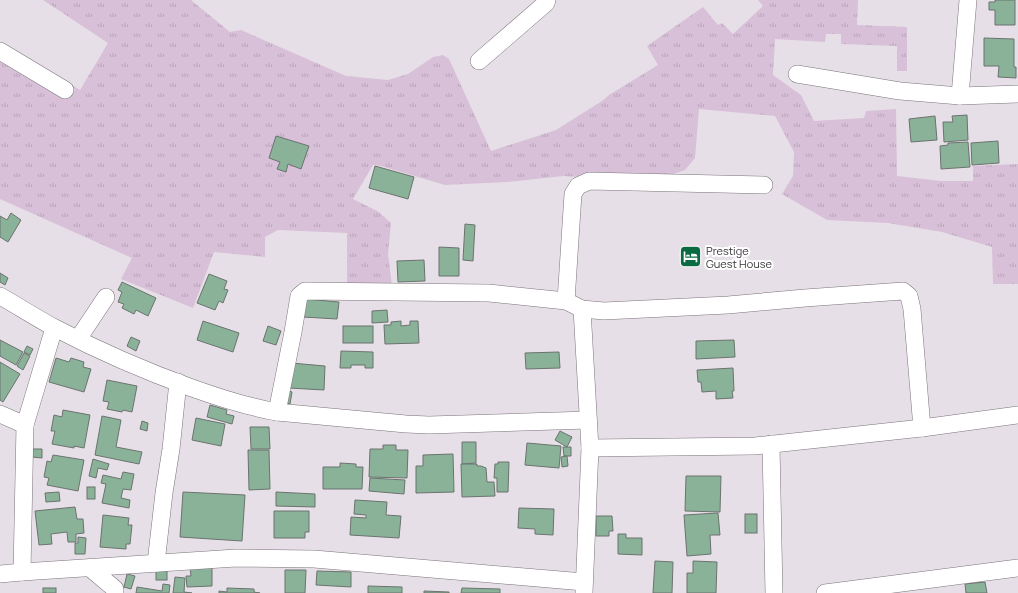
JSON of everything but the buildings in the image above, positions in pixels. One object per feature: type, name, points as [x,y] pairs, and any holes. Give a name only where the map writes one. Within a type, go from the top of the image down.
[{"type":"street","points":[[479,61],[546,3],[547,0]]},
{"type":"street","points":[[960,96],[968,0]]},
{"type":"street","points":[[0,52],[65,90]]},
{"type":"street","points":[[797,74],[900,91],[960,96],[1018,94]]},
{"type":"street","points":[[566,301],[573,194],[578,186],[589,181],[764,185]]},
{"type":"street","points":[[277,412],[299,296],[305,291],[488,293],[566,301],[582,309],[604,311],[728,305],[903,291],[909,296],[912,308],[922,428]]},
{"type":"street","points":[[0,296],[54,328],[123,361],[223,399],[257,409],[406,424],[588,420]]},
{"type":"street","points":[[78,339],[106,297]]},
{"type":"street","points":[[0,574],[236,558],[314,559],[584,587],[590,448],[582,309]]},
{"type":"street","points":[[22,572],[25,425],[54,328]]},
{"type":"street","points":[[156,563],[178,382]]},
{"type":"street","points":[[0,414],[25,425]]},
{"type":"street","points":[[590,448],[755,446],[922,428],[1018,415]]},
{"type":"street","points":[[771,444],[774,593]]},
{"type":"street","points":[[90,568],[115,589],[116,593]]},
{"type":"street","points":[[825,593],[1018,568]]},
{"type":"green space","points":[[43,0],[191,0],[230,32],[241,30],[346,76],[388,80],[408,74],[433,57],[443,55],[449,59],[491,151],[556,130],[658,65],[647,46],[703,7],[718,25],[722,23],[733,34],[763,6],[758,0],[858,0],[857,25],[907,27],[907,71],[897,71],[897,46],[841,44],[841,34],[826,34],[825,42],[775,39],[773,75],[801,95],[814,121],[864,118],[866,111],[896,109],[897,176],[941,181],[973,181],[973,166],[1018,164],[1018,284],[993,284],[992,247],[942,232],[888,223],[827,220],[782,194],[793,176],[794,152],[775,116],[699,109],[695,158],[685,170],[665,177],[563,176],[507,182],[445,185],[373,165],[353,199],[379,212],[391,223],[388,254],[392,286],[347,289],[347,233],[278,230],[265,237],[265,257],[214,252],[193,308],[121,279],[132,258],[0,199],[0,56],[70,84],[80,90],[108,43]]},
{"type":"place","name":"Prestige Guest House","points":[[690,257]]}]
